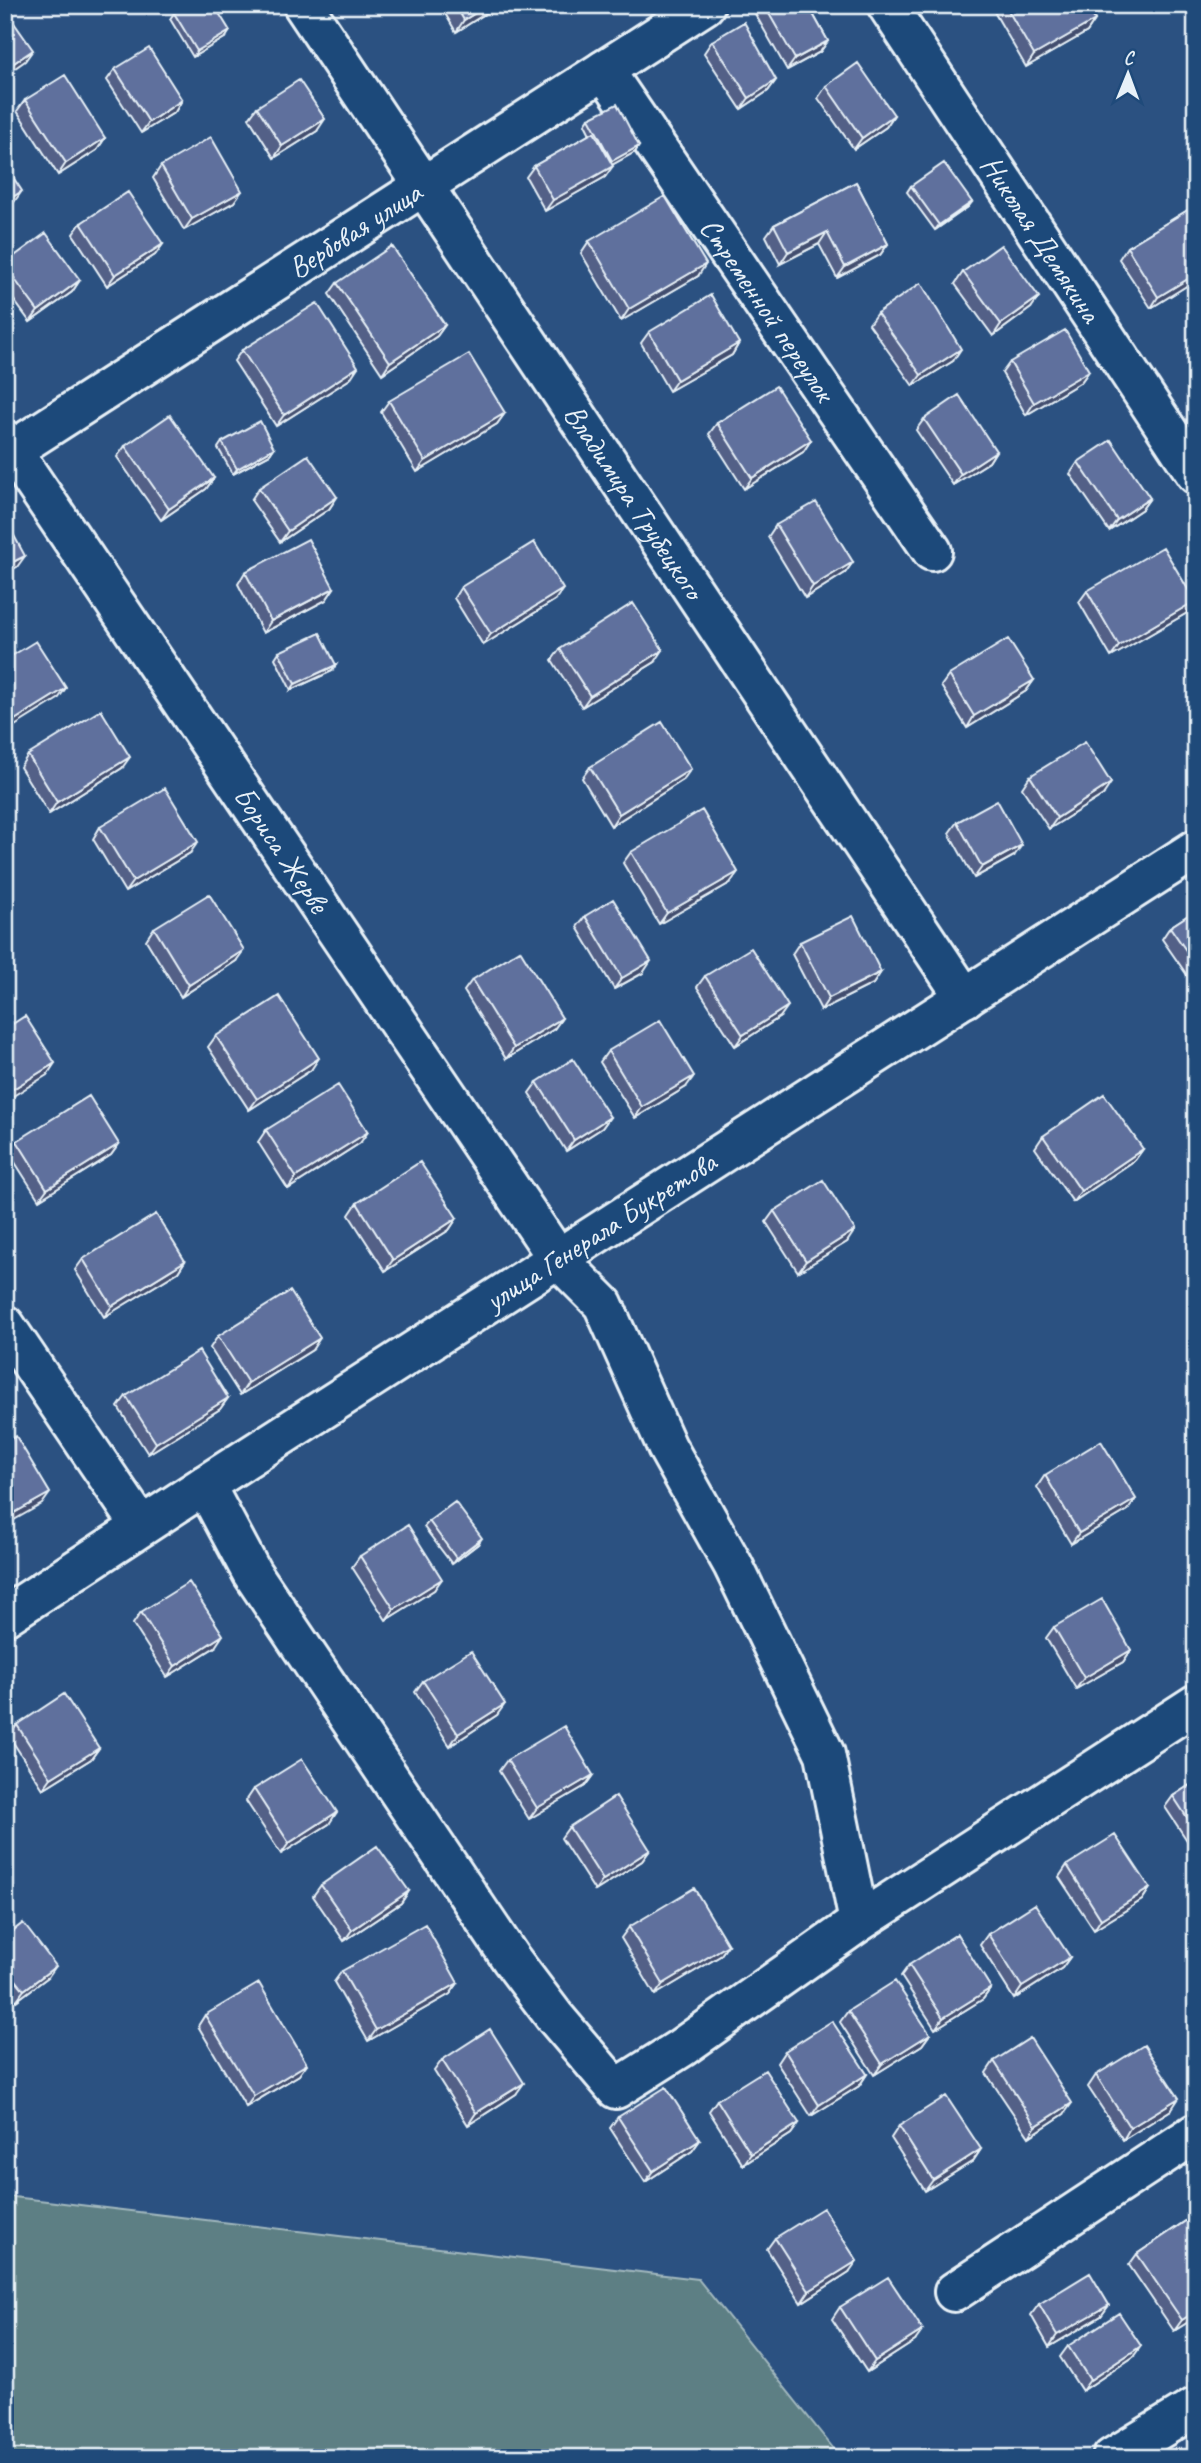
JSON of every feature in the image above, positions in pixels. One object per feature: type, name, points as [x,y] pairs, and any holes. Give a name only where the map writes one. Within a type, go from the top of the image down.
[{"type":"street","name":"Владимира Трубецкого","points":[[303,5],[965,998]]},
{"type":"street","name":"Вербовая улица","points":[[8,448],[705,5]]},
{"type":"street","name":"Николая Демякина","points":[[887,5],[1196,474]]},
{"type":"street","name":"Стременной переулок","points":[[604,70],[932,551]]},
{"type":"street","name":"Бориса Жерве","points":[[8,448],[558,1259],[603,1304],[667,1447],[733,1564],[825,1754],[859,1922]]},
{"type":"street","name":"улица Генерала Букретова","points":[[5,1616],[1196,849]]},
{"type":"street","points":[[5,1325],[141,1527]]},
{"type":"street","points":[[205,1485],[252,1573],[503,1947],[554,2016],[616,2089],[681,2049],[859,1922],[1196,1704]]},
{"type":"street","points":[[954,2292],[1196,2133]]},
{"type":"street","points":[[1112,2458],[1196,2407]]},
{"type":"green space","points":[[5,2196],[698,2279],[841,2458],[5,2458]]},
{"type":"building","points":[[188,5],[214,5],[230,31],[197,51],[174,13]]},
{"type":"building","points":[[455,5],[488,5],[464,20]]},
{"type":"building","points":[[764,5],[808,5],[828,41],[795,59]]},
{"type":"building","points":[[1005,5],[1086,5],[1095,20],[1034,55]]},
{"type":"building","points":[[5,10],[33,50],[5,69]]},
{"type":"building","points":[[744,22],[776,80],[749,98],[712,41]]},
{"type":"building","points":[[149,48],[182,100],[149,122],[115,69]]},
{"type":"building","points":[[858,63],[894,115],[862,138],[826,86]]},
{"type":"building","points":[[65,75],[105,138],[66,163],[25,100]]},
{"type":"building","points":[[299,80],[325,119],[282,146],[257,107]]},
{"type":"building","points":[[617,104],[639,146],[612,161],[589,118]]},
{"type":"building","points":[[594,132],[613,166],[553,200],[534,166]]},
{"type":"building","points":[[211,137],[242,191],[192,219],[161,166]]},
{"type":"building","points":[[944,163],[972,202],[939,225],[911,186]]},
{"type":"building","points":[[5,165],[22,191],[5,202]]},
{"type":"building","points":[[856,182],[888,244],[845,267],[827,232],[788,252],[774,225]]},
{"type":"building","points":[[128,192],[163,244],[115,275],[81,223]]},
{"type":"building","points":[[665,196],[706,264],[629,309],[589,241]]},
{"type":"building","points":[[1196,205],[1196,274],[1158,297],[1127,247]]},
{"type":"building","points":[[46,233],[80,280],[38,311],[5,263]]},
{"type":"building","points":[[1001,245],[1039,297],[1001,324],[963,272]]},
{"type":"building","points":[[392,246],[445,325],[390,362],[337,283]]},
{"type":"building","points":[[921,283],[961,349],[921,375],[877,313]]},
{"type":"building","points":[[711,295],[739,343],[677,380],[649,332]]},
{"type":"building","points":[[317,303],[358,367],[284,415],[242,350]]},
{"type":"building","points":[[1065,330],[1089,371],[1034,403],[1010,362]]},
{"type":"building","points":[[469,354],[505,413],[425,461],[389,401]]},
{"type":"building","points":[[776,386],[811,440],[752,478],[717,423]]},
{"type":"building","points":[[959,395],[996,451],[961,474],[924,419]]},
{"type":"building","points":[[170,415],[214,478],[169,509],[125,446]]},
{"type":"building","points":[[260,421],[274,448],[237,469],[222,442]]},
{"type":"building","points":[[1111,440],[1150,498],[1117,520],[1078,462]]},
{"type":"building","points":[[308,455],[337,497],[288,531],[259,488]]},
{"type":"building","points":[[816,502],[853,562],[813,586],[776,525]]},
{"type":"building","points":[[5,519],[25,556],[5,566]]},
{"type":"building","points":[[308,539],[334,588],[271,621],[245,572]]},
{"type":"building","points":[[534,542],[563,589],[491,634],[461,587]]},
{"type":"building","points":[[1163,547],[1195,601],[1119,646],[1087,591]]},
{"type":"building","points":[[633,603],[663,650],[590,696],[560,649]]},
{"type":"building","points":[[320,633],[336,665],[295,684],[279,652]]},
{"type":"building","points":[[1008,639],[1034,680],[974,716],[949,675]]},
{"type":"building","points":[[36,641],[66,688],[5,726],[5,660]]},
{"type":"building","points":[[101,710],[130,757],[57,802],[28,755]]},
{"type":"building","points":[[662,722],[691,769],[619,814],[590,767]]},
{"type":"building","points":[[1085,742],[1111,783],[1057,818],[1030,776]]},
{"type":"building","points":[[165,788],[198,842],[133,881],[100,827]]},
{"type":"building","points":[[997,800],[1022,845],[982,867],[957,822]]},
{"type":"building","points":[[702,810],[738,872],[667,913],[631,852]]},
{"type":"building","points":[[209,894],[244,950],[189,985],[154,928]]},
{"type":"building","points":[[613,899],[651,961],[622,978],[585,916]]},
{"type":"building","points":[[1196,910],[1196,965],[1170,927]]},
{"type":"building","points":[[853,916],[881,972],[829,998],[800,942]]},
{"type":"building","points":[[751,948],[788,1006],[743,1035],[705,976]]},
{"type":"building","points":[[520,950],[562,1018],[514,1048],[472,980]]},
{"type":"building","points":[[279,996],[319,1058],[257,1099],[216,1036]]},
{"type":"building","points":[[25,1016],[55,1063],[5,1094],[5,1029]]},
{"type":"building","points":[[660,1020],[694,1076],[642,1107],[608,1051]]},
{"type":"building","points":[[573,1059],[610,1117],[574,1140],[537,1082]]},
{"type":"building","points":[[338,1085],[368,1132],[296,1177],[266,1130]]},
{"type":"building","points":[[1104,1094],[1143,1149],[1081,1191],[1043,1136]]},
{"type":"building","points":[[89,1096],[119,1144],[47,1189],[17,1141]]},
{"type":"building","points":[[420,1162],[457,1218],[393,1260],[357,1203]]},
{"type":"building","points":[[823,1180],[855,1230],[806,1261],[774,1211]]},
{"type":"building","points":[[156,1214],[185,1261],[112,1306],[83,1259]]},
{"type":"building","points":[[290,1291],[320,1338],[248,1383],[218,1336]]},
{"type":"building","points":[[199,1351],[228,1398],[156,1443],[126,1396]]},
{"type":"building","points":[[16,1436],[50,1493],[5,1518],[5,1442]]},
{"type":"building","points":[[1101,1441],[1136,1499],[1079,1533],[1045,1475]]},
{"type":"building","points":[[455,1502],[482,1538],[456,1558],[429,1521]]},
{"type":"building","points":[[408,1525],[442,1579],[394,1609],[360,1556]]},
{"type":"building","points":[[189,1582],[223,1635],[175,1666],[141,1612]]},
{"type":"building","points":[[1102,1599],[1131,1650],[1084,1678],[1054,1627]]},
{"type":"building","points":[[471,1651],[505,1704],[458,1734],[423,1681]]},
{"type":"building","points":[[64,1694],[99,1748],[51,1778],[17,1725]]},
{"type":"building","points":[[564,1726],[593,1775],[537,1808],[507,1760]]},
{"type":"building","points":[[302,1759],[337,1812],[289,1843],[254,1789]]},
{"type":"building","points":[[1196,1781],[1196,1831],[1173,1796]]},
{"type":"building","points":[[616,1796],[650,1850],[603,1880],[569,1827]]},
{"type":"building","points":[[1115,1835],[1150,1888],[1101,1919],[1067,1865]]},
{"type":"building","points":[[377,1846],[409,1891],[352,1930],[321,1885]]},
{"type":"building","points":[[694,1888],[728,1945],[663,1984],[629,1927]]},
{"type":"building","points":[[1035,1904],[1070,1957],[1022,1987],[988,1934]]},
{"type":"building","points":[[23,1923],[56,1966],[24,1990],[5,1966],[5,1937]]},
{"type":"building","points":[[425,1924],[458,1983],[376,2030],[342,1971]]},
{"type":"building","points":[[957,1934],[991,1988],[943,2018],[909,1965]]},
{"type":"building","points":[[895,1981],[930,2034],[882,2064],[848,2011]]},
{"type":"building","points":[[259,1983],[307,2064],[254,2096],[205,2015]]},
{"type":"building","points":[[832,2021],[867,2074],[819,2105],[785,2051]]},
{"type":"building","points":[[490,2029],[524,2083],[476,2113],[442,2060]]},
{"type":"building","points":[[1030,2038],[1072,2103],[1036,2126],[994,2061]]},
{"type":"building","points":[[1144,2045],[1179,2098],[1130,2128],[1096,2075]]},
{"type":"building","points":[[765,2070],[799,2123],[751,2154],[717,2100]]},
{"type":"building","points":[[666,2087],[700,2140],[653,2171],[618,2117]]},
{"type":"building","points":[[946,2096],[981,2149],[933,2180],[899,2126]]},
{"type":"building","points":[[823,2208],[857,2261],[809,2291],[775,2238]]},
{"type":"building","points":[[1196,2214],[1196,2311],[1182,2320],[1137,2254]]},
{"type":"building","points":[[1090,2273],[1109,2305],[1057,2335],[1039,2304]]},
{"type":"building","points":[[888,2277],[923,2330],[875,2361],[840,2307]]},
{"type":"building","points":[[1119,2313],[1141,2346],[1090,2380],[1068,2346]]}]
